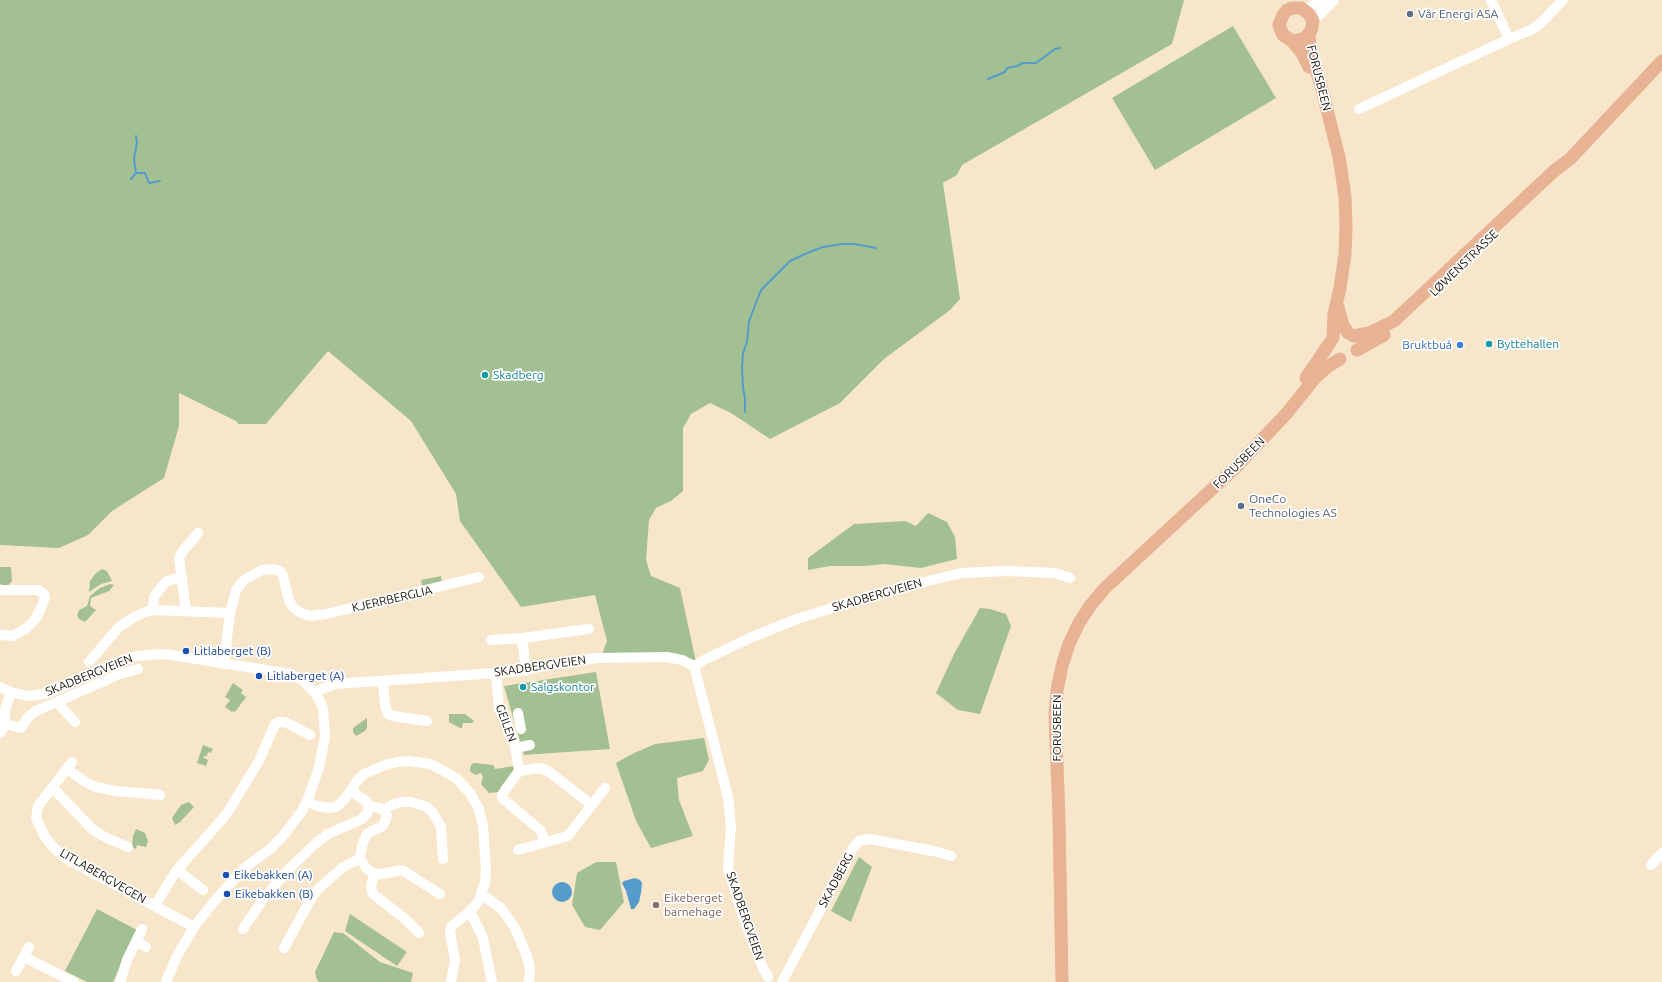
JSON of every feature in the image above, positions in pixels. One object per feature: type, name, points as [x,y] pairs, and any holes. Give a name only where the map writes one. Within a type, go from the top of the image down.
[{"type":"main road","points":[[1282,0],[1283,15],[1279,25],[1281,32],[1287,38],[1292,40],[1304,39],[1312,31],[1312,21],[1308,13],[1298,6],[1292,8],[1283,15]]},
{"type":"main road","name":"FORUSBEEN","points":[[1281,417],[1284,410],[1332,340],[1334,314],[1345,254],[1346,215],[1341,170],[1321,86],[1310,51],[1309,35]]},
{"type":"main road","name":"FORUSBEEN","points":[[1292,40],[1305,58],[1330,121]]},
{"type":"main road","name":"LØWENSTRASSE","points":[[1350,334],[1369,333],[1394,321],[1554,171],[1562,166],[1662,61]]},
{"type":"main road","name":"LØWENSTRASSE","points":[[1357,350],[1384,335],[1401,323],[1557,175],[1562,166]]},
{"type":"main road","name":"FORUSBEEN","points":[[1337,302],[1343,326],[1350,334]]},
{"type":"main road","points":[[1337,334],[1350,334],[1358,345],[1357,350],[1350,359],[1336,358],[1331,350],[1332,340],[1337,334]]},
{"type":"main road","name":"FORUSBEEN","points":[[1062,982],[1059,817],[1055,715],[1057,690],[1062,666],[1069,644],[1079,623],[1090,606],[1105,588],[1236,467],[1281,417],[1287,413],[1322,372],[1340,359]]},
{"type":"street","points":[[1298,6],[1323,0]]},
{"type":"street","points":[[1312,21],[1334,0]]},
{"type":"street","points":[[1491,0],[1509,39]]},
{"type":"street","points":[[1359,109],[1539,25],[1563,0]]},
{"type":"street","points":[[186,611],[180,556],[198,533]]},
{"type":"street","name":"KJERRBERGLIA","points":[[230,613],[233,598],[240,584],[262,570],[272,569],[280,571],[282,573],[290,602],[295,609],[305,615],[310,616],[326,614],[479,577]]},
{"type":"street","name":"SKADBERGVEIEN","points":[[694,666],[757,634],[797,619],[877,594],[936,579],[962,573],[1006,571],[1055,573],[1070,578]]},
{"type":"street","points":[[153,610],[154,597],[162,586],[167,581],[182,577]]},
{"type":"street","points":[[0,590],[38,590],[44,594],[45,598],[37,617],[27,628],[12,636],[0,635]]},
{"type":"street","points":[[89,662],[119,627],[134,617],[153,610],[230,613],[224,664]]},
{"type":"street","points":[[491,640],[522,638],[589,629]]},
{"type":"street","points":[[522,638],[526,671]]},
{"type":"street","name":"SKADBERGVEIEN","points":[[0,688],[28,696],[48,693],[118,662],[137,656],[165,654],[291,674],[304,681],[316,694],[335,684],[526,671],[556,664],[614,657],[667,657],[682,660],[694,666],[728,797],[731,827],[728,868],[743,917],[762,966],[768,977]]},
{"type":"street","points":[[11,692],[5,710],[2,728],[21,728],[30,714],[120,674],[138,669]]},
{"type":"street","name":"GEILEN","points":[[496,673],[499,709],[511,733],[516,748],[519,771]]},
{"type":"street","points":[[383,681],[385,705],[388,714],[427,721]]},
{"type":"street","points":[[166,982],[177,956],[194,927],[234,878],[283,836],[298,817],[308,798],[319,768],[325,736],[324,713],[316,694]]},
{"type":"street","name":"SKADBERGVEIEN","points":[[57,702],[75,722]]},
{"type":"street","name":"GEILEN","points":[[518,713],[521,729]]},
{"type":"street","points":[[155,906],[177,870],[226,816],[259,761],[275,724],[279,722],[287,723],[310,735]]},
{"type":"street","name":"GEILEN","points":[[516,748],[530,745]]},
{"type":"street","points":[[308,798],[329,808],[336,807],[351,791],[356,781],[364,774],[397,762],[420,762],[430,764],[456,778],[474,799],[479,809],[483,825],[486,871],[482,895],[470,911],[452,927],[450,932],[455,960],[451,982]]},
{"type":"street","name":"LITLABERGVEGEN","points":[[160,795],[116,791],[96,787],[87,783],[70,766],[38,806],[36,818],[41,830],[55,849],[66,859],[194,927]]},
{"type":"street","points":[[544,843],[540,830],[502,798],[503,793],[519,771],[540,768],[548,771],[592,805]]},
{"type":"street","points":[[52,787],[93,830],[105,838],[128,848]]},
{"type":"street","points":[[518,850],[568,836],[605,788]]},
{"type":"street","points":[[243,929],[276,883],[314,844],[328,834],[362,819],[368,812],[369,806],[366,801],[351,791]]},
{"type":"street","points":[[384,810],[401,802],[412,802],[427,807],[433,813],[441,826],[443,859]]},
{"type":"street","points":[[369,806],[384,810],[387,818],[383,826],[371,831],[365,837],[361,847],[360,858],[366,868],[374,874],[402,870],[440,894]]},
{"type":"street","name":"SKADBERG","points":[[782,982],[853,848],[859,841],[870,839],[938,852],[951,856]]},
{"type":"street","points":[[1651,865],[1662,853]]},
{"type":"street","points":[[284,948],[310,899],[318,889],[342,868],[360,858]]},
{"type":"street","points":[[177,870],[203,890]]},
{"type":"street","points":[[374,874],[371,887],[373,894],[404,918],[419,933]]},
{"type":"street","points":[[482,895],[501,908],[513,923],[527,956],[530,969],[529,982]]},
{"type":"street","points":[[470,911],[483,938],[492,982]]},
{"type":"street","points":[[120,982],[127,960],[142,929]]},
{"type":"street","points":[[136,941],[146,948]]},
{"type":"street","points":[[16,972],[29,947]]},
{"type":"street","points":[[24,957],[74,982]]},
{"type":"green space","points":[[0,0],[1184,0],[1172,44],[962,165],[957,175],[943,183],[960,299],[950,310],[884,359],[840,403],[770,439],[731,413],[710,403],[691,414],[683,428],[683,491],[671,501],[656,508],[649,520],[646,560],[651,576],[680,588],[696,662],[601,657],[607,641],[595,595],[521,607],[460,521],[456,494],[411,421],[328,351],[266,424],[238,424],[236,421],[179,393],[179,426],[164,478],[112,511],[88,535],[59,548],[0,545]]},
{"type":"green space","points":[[1233,26],[1276,98],[1155,170],[1112,98]]},
{"type":"green space","points":[[928,513],[947,522],[955,537],[957,559],[921,568],[884,564],[864,566],[830,566],[808,570],[808,558],[854,524],[905,521],[916,526]]},
{"type":"green space","points":[[0,567],[11,567],[12,581],[9,584],[9,587],[0,584]]},
{"type":"green space","points":[[102,569],[107,571],[112,581],[101,584],[89,592],[90,581],[96,573]]},
{"type":"green space","points":[[441,576],[442,584],[423,589],[421,580]]},
{"type":"green space","points":[[110,584],[114,585],[109,591],[91,598],[90,606],[96,610],[85,622],[79,619],[77,616],[79,610],[87,606],[90,596],[100,588]]},
{"type":"green space","points":[[980,608],[990,609],[1006,614],[1011,626],[980,714],[958,710],[936,693],[955,652]]},
{"type":"green space","points":[[596,672],[610,749],[524,755],[504,686]]},
{"type":"green space","points":[[233,683],[243,690],[241,693],[246,697],[235,712],[232,712],[225,707],[230,700],[225,697]]},
{"type":"green space","points":[[449,714],[465,714],[474,721],[472,723],[463,723],[462,728],[460,728],[449,722]]},
{"type":"green space","points":[[367,718],[367,728],[365,731],[356,736],[353,732],[353,728]]},
{"type":"green space","points":[[704,738],[709,760],[703,771],[677,778],[679,800],[693,836],[651,848],[636,821],[616,763],[655,744]]},
{"type":"green space","points":[[203,745],[213,749],[211,753],[208,752],[207,756],[204,756],[204,758],[208,760],[206,766],[197,763]]},
{"type":"green space","points":[[474,763],[493,765],[495,769],[514,766],[514,770],[499,792],[489,793],[481,784],[483,777],[481,773],[476,775],[470,771],[471,765]]},
{"type":"green space","points":[[189,802],[194,807],[180,822],[175,825],[172,818],[181,805]]},
{"type":"green space","points":[[136,829],[145,833],[148,841],[146,847],[137,845],[136,849],[132,847],[133,836]]},
{"type":"green space","points":[[859,857],[872,867],[851,922],[831,911]]},
{"type":"green space","points":[[596,862],[616,862],[624,902],[600,930],[585,927],[572,905],[577,873]]},
{"type":"green space","points":[[97,909],[137,930],[113,982],[87,982],[65,971]]},
{"type":"green space","points":[[350,914],[407,952],[397,966],[345,931]]},
{"type":"green space","points":[[334,932],[343,933],[380,962],[413,973],[411,982],[319,982],[315,972]]},
{"type":"water","points":[[635,878],[640,880],[642,883],[641,893],[639,902],[634,909],[631,909],[622,883]]},
{"type":"water","points":[[562,882],[569,885],[572,892],[569,899],[562,902],[555,899],[552,892],[555,885]]},
{"type":"waterway","points":[[988,79],[1005,72],[1007,68],[1023,63],[1036,63],[1055,49],[1060,48]]},
{"type":"waterway","points":[[131,179],[136,173],[134,159],[137,142],[136,136]]},
{"type":"waterway","points":[[136,173],[145,173],[149,183],[160,181]]},
{"type":"waterway","points":[[745,412],[742,368],[743,353],[747,342],[749,321],[761,290],[790,261],[823,247],[854,244],[876,248]]},
{"type":"place","name":"Vår Energi ASA","points":[[1410,14]]},
{"type":"place","name":"Byttehallen","points":[[1489,344]]},
{"type":"place","name":"Bruktbuå","points":[[1460,345]]},
{"type":"place","name":"Skadberg","points":[[485,375]]},
{"type":"place","name":"OneCo Technologies AS","points":[[1241,506]]},
{"type":"place","name":"Litlaberget (B)","points":[[186,651]]},
{"type":"place","name":"Litlaberget (A)","points":[[259,676]]},
{"type":"place","name":"Salgskontor","points":[[523,687]]},
{"type":"place","name":"Eikebakken (A)","points":[[226,875]]},
{"type":"place","name":"Eikebakken (B)","points":[[227,894]]},
{"type":"place","name":"Eikeberget barnehage","points":[[656,905]]}]
